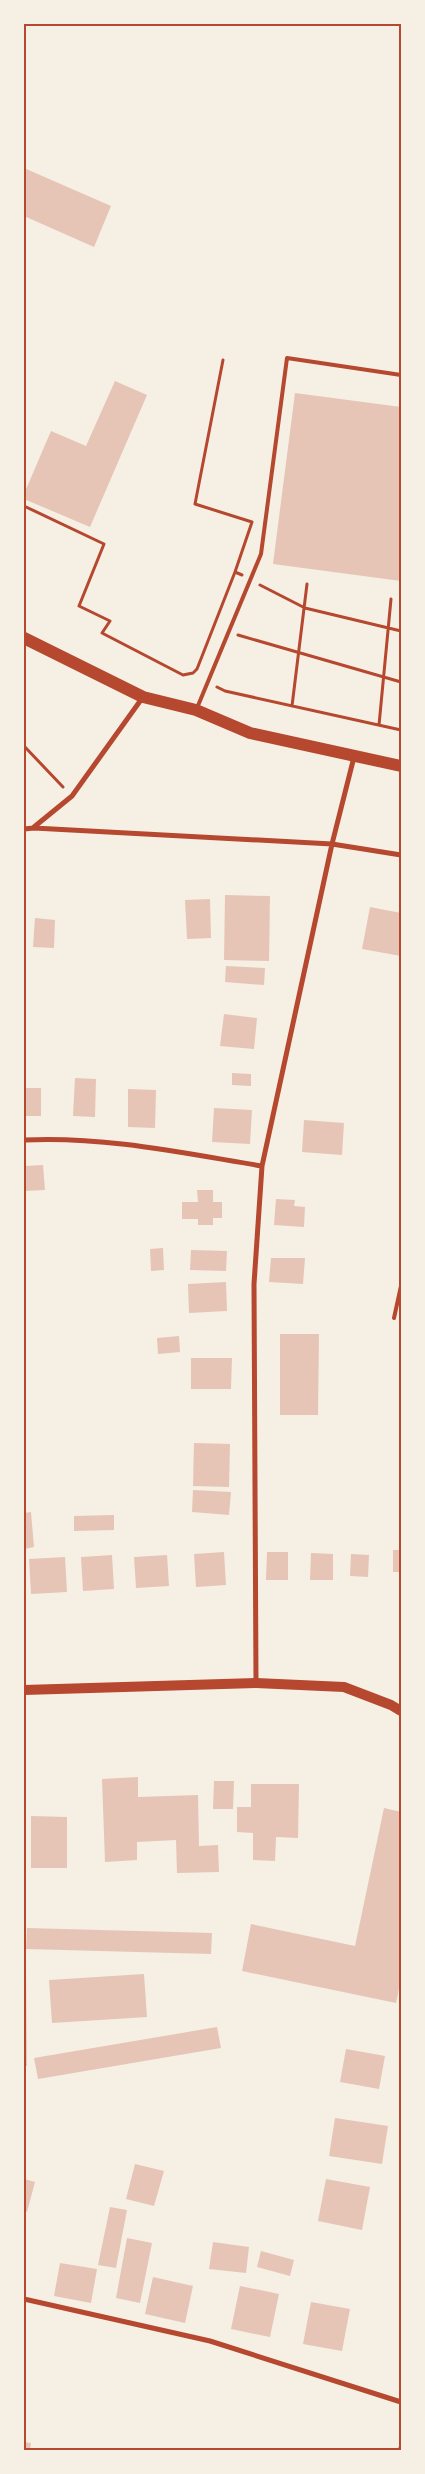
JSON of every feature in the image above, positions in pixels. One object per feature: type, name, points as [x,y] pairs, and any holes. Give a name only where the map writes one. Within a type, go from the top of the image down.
[{"type":"main road","points":[[24,638],[143,697],[196,710],[250,734],[401,766]]},
{"type":"main road","points":[[24,1690],[256,1683],[344,1688],[391,1705],[401,1711]]},
{"type":"street","points":[[34,828],[72,796],[143,697]]},
{"type":"street","points":[[256,1683],[254,1284],[262,1166],[332,844],[354,757]]},
{"type":"street","points":[[24,829],[332,844],[401,855]]},
{"type":"street","points":[[24,1140],[56,1138],[147,1146],[262,1166]]},
{"type":"street","points":[[24,2299],[210,2340],[401,2402]]},
{"type":"lane","points":[[196,710],[261,554],[287,358],[401,375]]},
{"type":"lane","points":[[394,1318],[401,1286]]},
{"type":"path","points":[[24,506],[104,544],[80,606],[110,621],[102,633],[183,675],[193,673],[197,669],[214,626],[252,522],[195,504],[223,360]]},
{"type":"path","points":[[235,572],[305,608],[401,630]]},
{"type":"path","points":[[292,706],[307,584]]},
{"type":"path","points":[[379,725],[391,599]]},
{"type":"path","points":[[214,626],[299,654],[401,682]]},
{"type":"path","points":[[193,673],[224,691],[401,730]]},
{"type":"path","points":[[24,746],[72,796]]},
{"type":"building","points":[[24,168],[111,206],[94,247],[24,216]]},
{"type":"building","points":[[115,381],[147,395],[90,527],[24,499],[24,494],[51,431],[86,446]]},
{"type":"building","points":[[295,393],[401,407],[401,581],[273,564]]},
{"type":"building","points":[[225,895],[270,896],[269,961],[224,960]]},
{"type":"building","points":[[210,899],[211,938],[187,939],[185,900]]},
{"type":"building","points":[[370,907],[401,913],[401,956],[362,949]]},
{"type":"building","points":[[35,918],[55,920],[54,948],[33,947]]},
{"type":"building","points":[[226,966],[265,968],[264,985],[225,982]]},
{"type":"building","points":[[224,1014],[257,1018],[254,1049],[220,1046]]},
{"type":"building","points":[[232,1073],[251,1074],[251,1086],[232,1085]]},
{"type":"building","points":[[75,1078],[96,1079],[95,1117],[73,1116]]},
{"type":"building","points":[[24,1088],[41,1088],[41,1116],[24,1116]]},
{"type":"building","points":[[128,1089],[156,1090],[155,1128],[128,1127]]},
{"type":"building","points":[[214,1108],[252,1110],[250,1144],[212,1142]]},
{"type":"building","points":[[304,1120],[344,1123],[342,1155],[302,1152]]},
{"type":"building","points":[[43,1165],[45,1190],[24,1191],[24,1166]]},
{"type":"building","points":[[197,1190],[213,1190],[213,1202],[222,1202],[222,1218],[213,1218],[213,1225],[198,1225],[198,1219],[182,1219],[182,1202],[198,1202]]},
{"type":"building","points":[[276,1199],[295,1200],[294,1206],[305,1207],[304,1227],[274,1225]]},
{"type":"building","points":[[163,1248],[164,1270],[151,1271],[150,1249]]},
{"type":"building","points":[[191,1250],[227,1251],[226,1271],[190,1270]]},
{"type":"building","points":[[271,1258],[305,1258],[303,1284],[269,1282]]},
{"type":"building","points":[[226,1282],[227,1311],[189,1313],[188,1284]]},
{"type":"building","points":[[280,1334],[319,1334],[318,1415],[280,1415]]},
{"type":"building","points":[[179,1336],[180,1352],[158,1354],[157,1338]]},
{"type":"building","points":[[191,1358],[232,1358],[231,1389],[191,1389]]},
{"type":"building","points":[[194,1443],[230,1444],[229,1487],[193,1486]]},
{"type":"building","points":[[193,1490],[231,1492],[229,1515],[192,1512]]},
{"type":"building","points":[[31,1512],[34,1547],[24,1549],[24,1513]]},
{"type":"building","points":[[114,1515],[114,1530],[74,1531],[74,1516]]},
{"type":"building","points":[[393,1550],[401,1550],[401,1572],[393,1572]]},
{"type":"building","points":[[224,1552],[226,1585],[196,1587],[194,1554]]},
{"type":"building","points":[[267,1552],[288,1552],[288,1580],[266,1580]]},
{"type":"building","points":[[311,1553],[333,1554],[333,1580],[310,1580]]},
{"type":"building","points":[[351,1554],[369,1555],[368,1577],[350,1576]]},
{"type":"building","points":[[112,1555],[114,1589],[83,1591],[81,1557]]},
{"type":"building","points":[[167,1555],[169,1586],[136,1588],[134,1557]]},
{"type":"building","points":[[65,1557],[67,1592],[31,1594],[29,1559]]},
{"type":"building","points":[[138,1777],[138,1797],[198,1795],[199,1846],[218,1845],[219,1872],[177,1873],[176,1840],[137,1842],[137,1860],[105,1862],[102,1779]]},
{"type":"building","points":[[214,1781],[234,1781],[233,1809],[213,1809]]},
{"type":"building","points":[[251,1784],[299,1784],[298,1838],[276,1837],[275,1861],[253,1860],[253,1833],[237,1832],[237,1807],[251,1807]]},
{"type":"building","points":[[384,1808],[401,1812],[401,1979],[396,2003],[242,1971],[251,1924],[355,1946]]},
{"type":"building","points":[[31,1816],[67,1817],[67,1868],[31,1868]]},
{"type":"building","points":[[27,1928],[212,1933],[211,1954],[26,1949]]},
{"type":"building","points":[[24,1959],[26,1959],[27,2066],[24,2066]]},
{"type":"building","points":[[144,1974],[147,2017],[52,2023],[49,1980]]},
{"type":"building","points":[[217,2027],[221,2048],[38,2079],[34,2058]]},
{"type":"building","points":[[346,2049],[385,2056],[379,2089],[340,2082]]},
{"type":"building","points":[[335,2118],[388,2126],[382,2164],[329,2156]]},
{"type":"building","points":[[135,2164],[164,2171],[154,2206],[126,2199]]},
{"type":"building","points":[[24,2179],[35,2182],[27,2212],[24,2211]]},
{"type":"building","points":[[326,2179],[370,2187],[362,2230],[318,2221]]},
{"type":"building","points":[[110,2207],[127,2210],[116,2268],[98,2265]]},
{"type":"building","points":[[127,2238],[152,2243],[140,2303],[116,2298]]},
{"type":"building","points":[[213,2242],[249,2247],[246,2273],[209,2269]]},
{"type":"building","points":[[261,2251],[294,2260],[290,2276],[257,2267]]},
{"type":"building","points":[[60,2263],[97,2269],[91,2303],[54,2296]]},
{"type":"building","points":[[153,2277],[193,2286],[185,2323],[145,2314]]},
{"type":"building","points":[[240,2286],[279,2294],[270,2337],[231,2329]]},
{"type":"building","points":[[311,2302],[350,2309],[342,2351],[303,2344]]},
{"type":"building","points":[[24,2442],[31,2443],[30,2450],[24,2450]]}]
